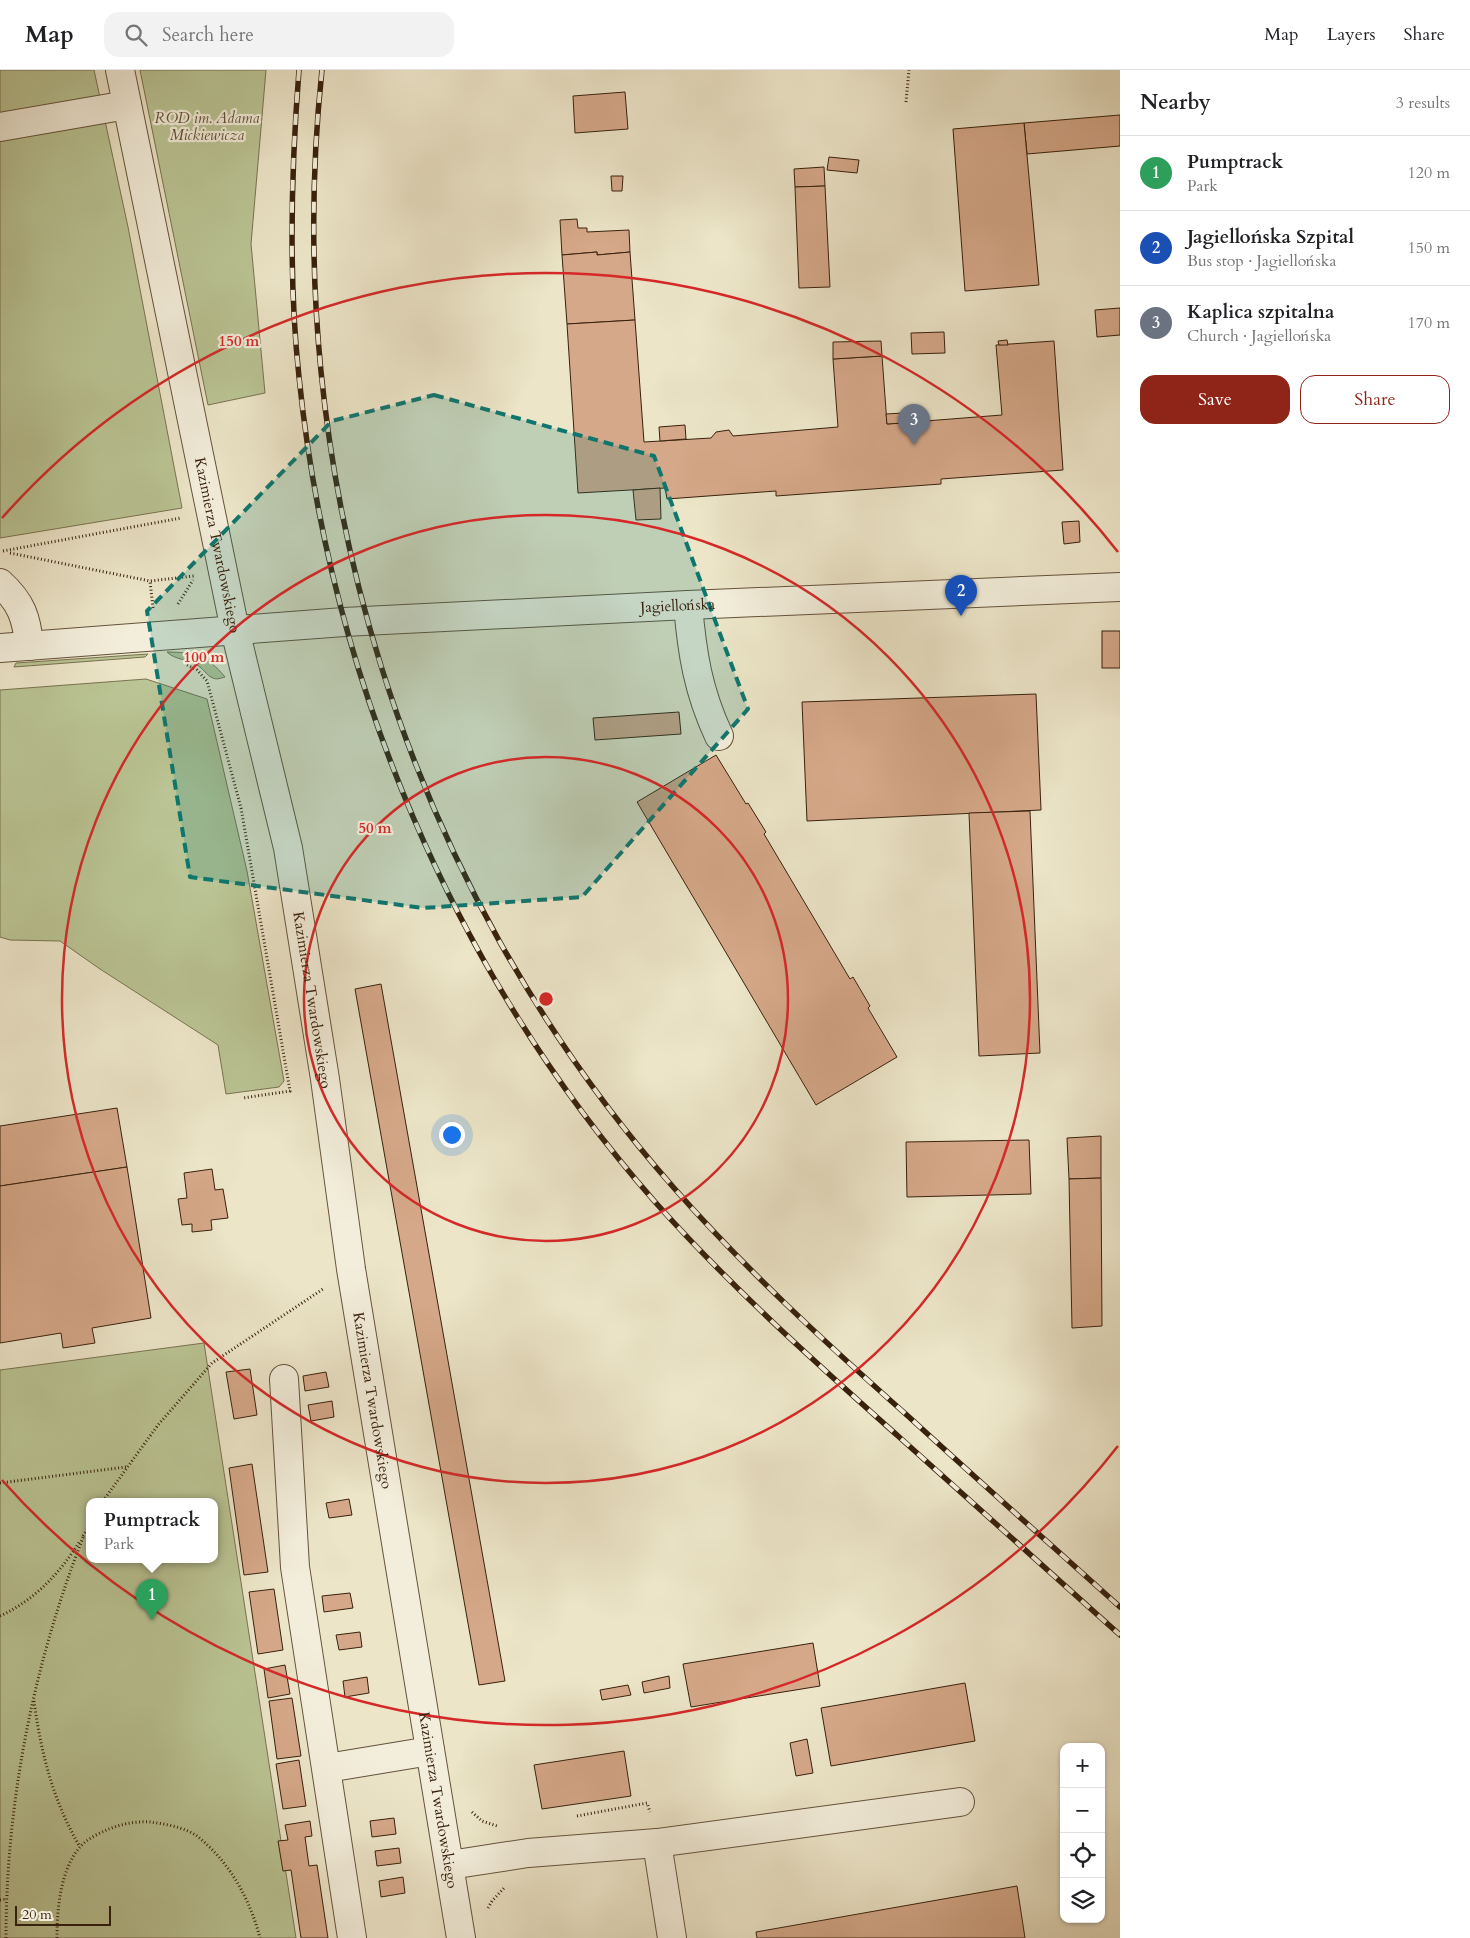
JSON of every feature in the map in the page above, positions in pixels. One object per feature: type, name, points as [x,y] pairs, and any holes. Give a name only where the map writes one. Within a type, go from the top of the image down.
[{"type":"street","name":"Kazimierza Twardowskiego","points":[[120,70],[235,630],[288,848],[325,1079],[351,1269],[461,1938]]},
{"type":"street","points":[[0,127],[126,105]]},
{"type":"street","points":[[0,583],[9,591],[24,614],[29,646]]},
{"type":"street","name":"Jagiellońska","points":[[0,648],[334,622],[688,604],[1120,587]]},
{"type":"street","points":[[688,604],[695,670],[707,711],[719,736]]},
{"type":"street","points":[[284,1379],[296,1567],[352,1938]]},
{"type":"street","points":[[327,1768],[430,1751]]},
{"type":"street","points":[[450,1865],[528,1853],[657,1843],[960,1802]]},
{"type":"street","points":[[657,1843],[672,1938]]},
{"type":"path","points":[[906,102],[909,70]]},
{"type":"path","points":[[1,551],[190,517]]},
{"type":"path","points":[[1,551],[150,581],[195,575]]},
{"type":"path","points":[[150,581],[154,613]]},
{"type":"path","points":[[212,693],[241,808],[290,1090],[243,1098]]},
{"type":"path","points":[[105,1498],[158,1425],[212,1363],[351,1269]]},
{"type":"path","points":[[0,1483],[127,1467]]},
{"type":"path","points":[[0,1616],[18,1608],[38,1592],[69,1558],[86,1532]]},
{"type":"path","points":[[6,1938],[14,1818],[34,1698],[69,1572],[84,1535]]},
{"type":"path","points":[[34,1698],[44,1764],[56,1799],[80,1847]]},
{"type":"path","points":[[572,1817],[648,1803],[657,1843]]},
{"type":"path","points":[[468,1809],[482,1821],[502,1828]]},
{"type":"path","points":[[58,1938],[57,1918],[61,1890],[68,1869],[80,1847],[98,1834],[120,1824],[144,1822],[169,1824],[195,1835],[217,1855],[235,1878],[248,1901],[260,1938]]},
{"type":"path","points":[[0,1900],[8,1899]]},
{"type":"highlighted area","points":[[434,395],[654,456],[748,709],[582,897],[423,908],[190,877],[147,611],[332,421]]},
{"type":"green space","points":[[0,70],[94,70],[128,227],[182,508],[0,538]]},
{"type":"green space","name":"ROD im. Adama Mickiewicza","points":[[140,70],[266,70],[251,244],[265,393],[208,405]]},
{"type":"green space","points":[[167,652],[192,654],[206,660],[225,677],[213,678],[197,665],[174,657]]},
{"type":"green space","points":[[148,654],[145,657],[14,667],[16,663]]},
{"type":"green space","points":[[146,679],[207,699],[247,871],[284,1081],[279,1087],[226,1094],[218,1045],[60,941],[10,940],[0,937],[0,690]]},
{"type":"green space","points":[[204,1343],[296,1938],[0,1938],[0,1370]]},
{"type":"building","points":[[625,92],[628,129],[575,133],[573,96]]},
{"type":"building","points":[[1120,115],[1120,146],[1027,154],[1024,123]]},
{"type":"building","points":[[1024,123],[1039,285],[965,291],[953,129]]},
{"type":"building","points":[[829,157],[859,160],[857,173],[827,170]]},
{"type":"building","points":[[824,167],[825,186],[795,187],[794,169]]},
{"type":"building","points":[[611,176],[623,176],[622,191],[612,191]]},
{"type":"building","points":[[825,186],[830,287],[799,288],[795,187]]},
{"type":"building","points":[[577,219],[578,228],[587,228],[587,232],[629,230],[630,252],[597,255],[597,252],[562,255],[560,220]]},
{"type":"building","points":[[597,252],[597,255],[630,252],[635,320],[567,324],[562,255]]},
{"type":"building","points":[[1120,308],[1120,335],[1097,337],[1095,310]]},
{"type":"building","points":[[635,320],[644,442],[711,438],[716,432],[729,430],[733,436],[838,427],[833,359],[882,356],[887,424],[1002,415],[996,345],[1054,341],[1063,470],[941,479],[941,484],[776,496],[776,491],[667,499],[665,488],[578,493],[567,324]]},
{"type":"building","points":[[944,332],[945,353],[912,354],[911,333]]},
{"type":"building","points":[[1007,340],[1008,345],[999,345],[998,341]]},
{"type":"building","points":[[881,341],[882,356],[833,359],[833,342]]},
{"type":"building","points":[[903,413],[904,423],[887,424],[886,414]]},
{"type":"building","points":[[685,425],[686,439],[660,441],[659,427]]},
{"type":"building","points":[[660,488],[661,519],[636,520],[633,490]]},
{"type":"building","points":[[1079,521],[1080,542],[1064,544],[1062,522]]},
{"type":"building","points":[[1102,631],[1120,631],[1120,668],[1102,668]]},
{"type":"building","points":[[1036,694],[1041,810],[807,821],[802,702]]},
{"type":"building","points":[[679,712],[681,734],[595,740],[593,718]]},
{"type":"building","points":[[716,755],[746,804],[748,803],[766,832],[764,834],[850,979],[853,977],[870,1006],[868,1008],[897,1057],[816,1105],[637,802]]},
{"type":"building","points":[[1030,811],[1040,1053],[979,1056],[969,813]]},
{"type":"building","points":[[381,984],[505,1681],[479,1685],[355,989]]},
{"type":"building","points":[[117,1108],[127,1167],[0,1186],[0,1126]]},
{"type":"building","points":[[1101,1136],[1101,1178],[1069,1179],[1067,1138]]},
{"type":"building","points":[[1029,1140],[1031,1194],[907,1197],[906,1142]]},
{"type":"building","points":[[127,1167],[151,1318],[92,1328],[95,1343],[63,1348],[61,1333],[0,1343],[0,1186]]},
{"type":"building","points":[[212,1169],[215,1190],[223,1189],[228,1218],[211,1220],[212,1230],[192,1232],[192,1224],[182,1225],[178,1199],[187,1198],[184,1173]]},
{"type":"building","points":[[1101,1178],[1102,1326],[1072,1328],[1069,1179]]},
{"type":"building","points":[[250,1369],[257,1415],[234,1419],[226,1372]]},
{"type":"building","points":[[326,1372],[329,1387],[305,1391],[303,1376]]},
{"type":"building","points":[[332,1401],[334,1417],[311,1421],[308,1405]]},
{"type":"building","points":[[252,1464],[268,1572],[244,1575],[229,1468]]},
{"type":"building","points":[[349,1499],[352,1515],[329,1518],[326,1503]]},
{"type":"building","points":[[274,1589],[283,1650],[258,1654],[249,1592]]},
{"type":"building","points":[[350,1593],[353,1608],[324,1612],[322,1596]]},
{"type":"building","points":[[360,1632],[362,1647],[339,1650],[336,1635]]},
{"type":"building","points":[[813,1643],[820,1686],[691,1707],[683,1664]]},
{"type":"building","points":[[285,1665],[290,1694],[268,1698],[264,1669]]},
{"type":"building","points":[[669,1676],[670,1688],[644,1693],[642,1682]]},
{"type":"building","points":[[367,1677],[369,1693],[345,1697],[343,1681]]},
{"type":"building","points":[[965,1683],[975,1741],[831,1766],[821,1708]]},
{"type":"building","points":[[628,1685],[631,1695],[602,1700],[600,1690]]},
{"type":"building","points":[[292,1698],[301,1756],[277,1759],[269,1701]]},
{"type":"building","points":[[807,1739],[813,1773],[796,1776],[790,1743]]},
{"type":"building","points":[[624,1751],[631,1796],[542,1809],[534,1765]]},
{"type":"building","points":[[299,1760],[306,1806],[283,1809],[276,1764]]},
{"type":"building","points":[[394,1818],[396,1834],[372,1837],[370,1821]]},
{"type":"building","points":[[310,1821],[312,1836],[305,1837],[309,1866],[317,1865],[328,1938],[301,1938],[291,1870],[283,1871],[278,1841],[288,1840],[285,1825]]},
{"type":"building","points":[[399,1848],[401,1863],[377,1866],[375,1851]]},
{"type":"building","points":[[403,1877],[405,1893],[381,1897],[379,1881]]},
{"type":"building","points":[[1017,1886],[1025,1938],[757,1938],[756,1932]]},
{"type":"railway","points":[[299,70],[293,185],[293,300],[299,377],[315,490],[339,602],[372,711],[413,818],[462,921],[519,1020],[584,1114],[656,1203],[684,1234],[743,1294],[804,1351],[1120,1635]]},
{"type":"railway","points":[[322,70],[314,221],[321,372],[344,520],[381,666],[433,806],[499,941],[580,1069],[674,1188],[701,1218],[758,1277],[818,1334],[1120,1607]]},
{"type":"place","name":"Kaplica szpitalna","points":[[914,445]]},
{"type":"place","name":"Jagiellońska Szpital","points":[[961,616]]},
{"type":"place","name":"Pumptrack","points":[[152,1620]]}]
